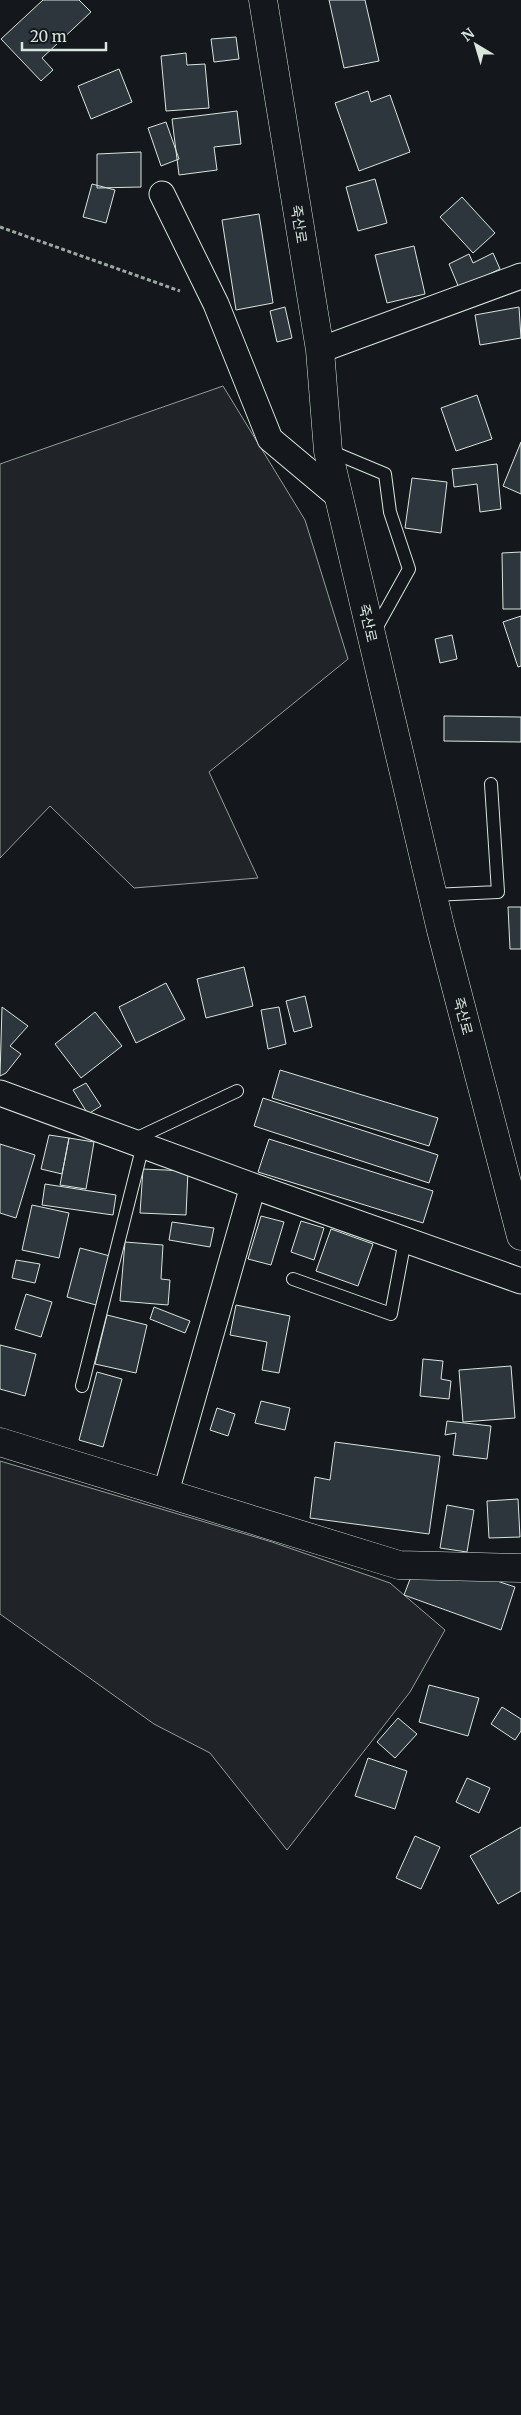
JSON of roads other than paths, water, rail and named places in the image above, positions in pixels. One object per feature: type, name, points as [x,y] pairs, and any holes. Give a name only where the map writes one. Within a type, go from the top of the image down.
[{"type":"street","name":"죽산로","points":[[263,0],[320,350],[328,451],[432,895],[521,1236]]},
{"type":"street","points":[[162,194],[216,304],[270,440],[338,496]]},
{"type":"street","points":[[320,350],[521,276]]},
{"type":"street","points":[[0,1093],[253,1186],[521,1281]]},
{"type":"street","points":[[166,1492],[253,1186]]},
{"type":"street","points":[[0,1442],[399,1565],[521,1568]]},
{"type":"lane","points":[[328,451],[385,474],[390,512],[409,569],[371,636]]},
{"type":"lane","points":[[432,895],[498,892],[491,784]]},
{"type":"lane","points":[[82,1386],[137,1143],[237,1091]]},
{"type":"lane","points":[[293,1279],[391,1314],[405,1240]]}]
